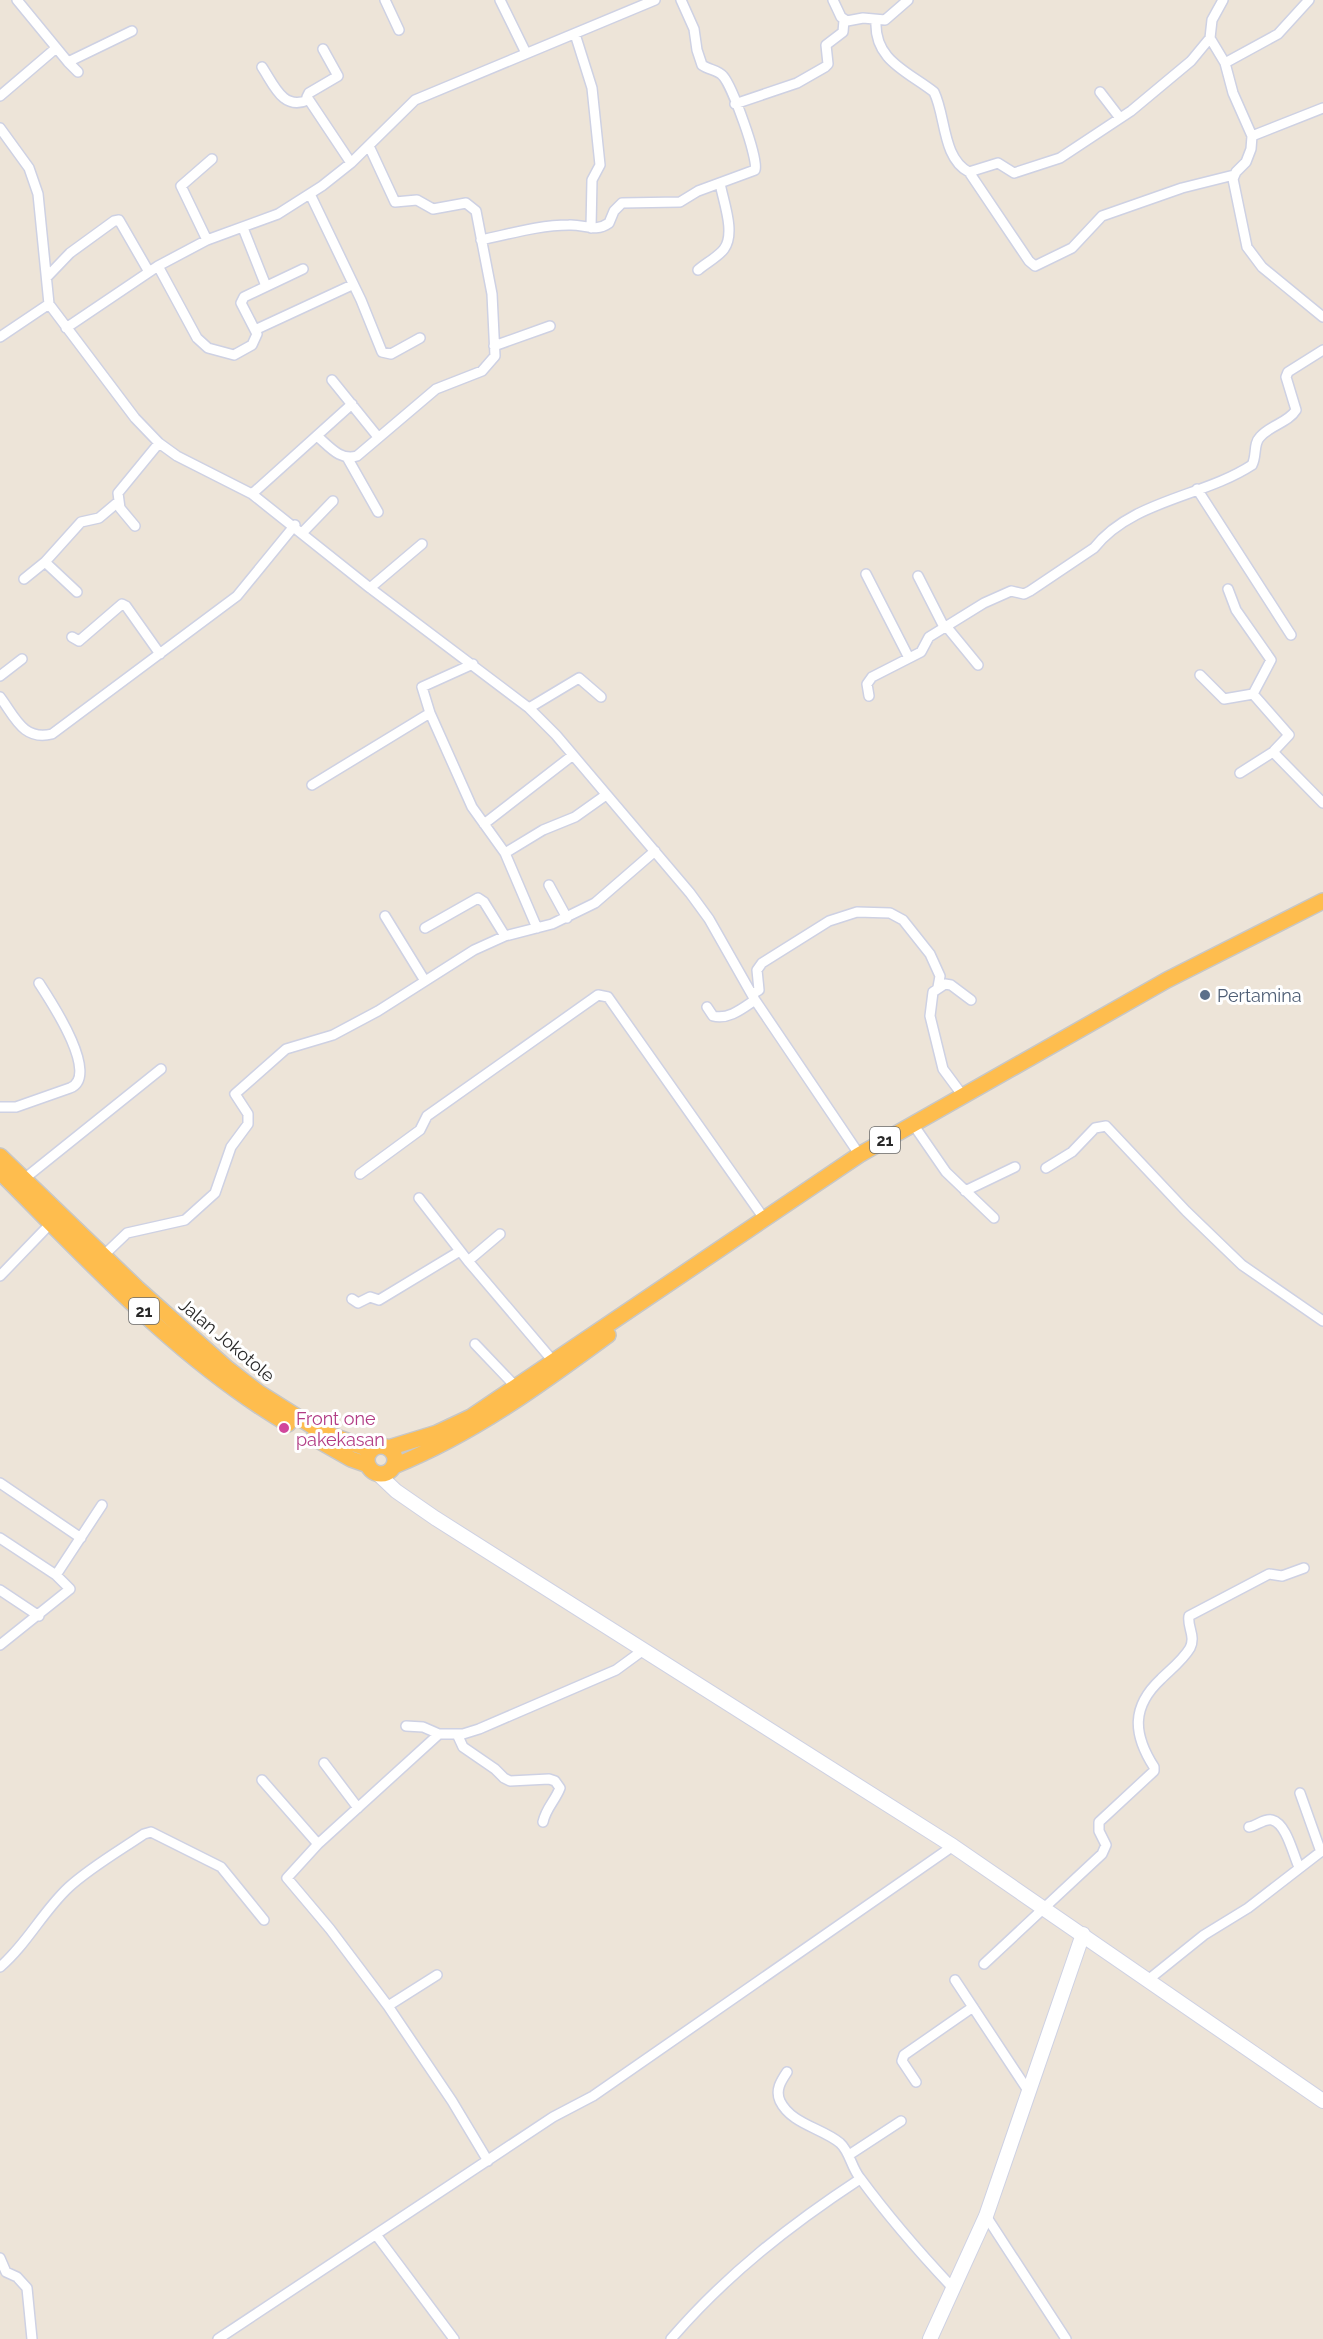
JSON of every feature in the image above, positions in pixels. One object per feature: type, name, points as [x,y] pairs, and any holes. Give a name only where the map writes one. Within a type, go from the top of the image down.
[{"type":"highway","name":"21","points":[[380,1465],[436,1448],[506,1408],[626,1316],[763,1217],[861,1157],[1167,980],[1323,901]]},
{"type":"highway","name":"21","points":[[380,1465],[395,1456],[388,1448],[437,1433],[471,1417],[517,1388],[553,1361],[626,1316],[861,1157],[916,1130],[1170,986],[1323,908]]},
{"type":"highway","name":"Jalan Jokotole","points":[[0,1156],[24,1179],[56,1219],[140,1308],[233,1388],[302,1432],[351,1459],[380,1465]]},
{"type":"highway","name":"Jalan Jokotole","points":[[0,1173],[104,1255],[200,1345],[258,1392],[380,1465]]},
{"type":"main road","points":[[380,1465],[408,1500],[642,1651],[953,1846],[1323,2101]]},
{"type":"main road","points":[[930,2339],[986,2216],[1083,1934]]},
{"type":"street","points":[[17,0],[55,49],[78,72]]},
{"type":"street","points":[[385,0],[399,30]]},
{"type":"street","points":[[500,0],[526,53]]},
{"type":"street","points":[[66,328],[158,266],[207,240],[278,214],[310,194],[351,163],[415,100],[655,0]]},
{"type":"street","points":[[481,240],[541,227],[571,225],[598,230],[609,223],[614,211],[622,203],[680,202],[698,191],[751,172],[756,166],[723,76],[702,65],[694,29],[681,0]]},
{"type":"street","points":[[735,104],[796,83],[828,64],[826,45],[843,32],[844,20],[833,0]]},
{"type":"street","points":[[844,20],[863,18],[876,21],[885,20],[908,0]]},
{"type":"street","points":[[876,21],[876,37],[886,57],[933,92],[954,158],[969,171],[1029,261],[1035,266],[1071,248],[1102,216],[1182,188],[1234,175],[1246,162],[1251,149],[1252,136],[1233,93],[1226,63],[1210,38],[1209,28],[1223,0]]},
{"type":"street","points":[[1226,63],[1278,34],[1309,0]]},
{"type":"street","points":[[68,62],[132,31]]},
{"type":"street","points":[[575,34],[592,88],[600,165],[592,180],[591,228]]},
{"type":"street","points":[[969,171],[998,163],[1014,173],[1024,172],[1060,158],[1120,118],[1182,69],[1210,38]]},
{"type":"street","points":[[0,96],[55,49]]},
{"type":"street","points":[[323,49],[338,76],[309,93],[308,100],[351,163]]},
{"type":"street","points":[[262,67],[288,102],[298,104],[308,100]]},
{"type":"street","points":[[1100,92],[1120,118]]},
{"type":"street","points":[[1252,136],[1323,108]]},
{"type":"street","points":[[0,128],[29,168],[38,194],[49,304],[135,418],[159,443],[177,456],[252,494],[295,525],[370,588],[529,708],[573,755],[655,851],[709,919],[754,997],[861,1157]]},
{"type":"street","points":[[348,459],[357,456],[441,386],[482,371],[495,356],[492,294],[476,211],[472,205],[466,203],[434,209],[417,200],[395,202],[369,146]]},
{"type":"street","points":[[207,240],[181,186],[212,159]]},
{"type":"street","points":[[1234,175],[1247,247],[1262,267],[1323,317]]},
{"type":"street","points":[[698,270],[723,250],[728,242],[728,220],[720,183]]},
{"type":"street","points":[[310,194],[382,352],[391,354],[420,338]]},
{"type":"street","points":[[47,278],[70,254],[114,220],[119,220],[149,272]]},
{"type":"street","points":[[243,228],[266,286]]},
{"type":"street","points":[[158,266],[197,338],[208,348],[234,355],[252,345],[257,329],[352,285]]},
{"type":"street","points":[[257,329],[241,303],[244,297],[303,269]]},
{"type":"street","points":[[0,337],[49,304]]},
{"type":"street","points":[[494,346],[550,326]]},
{"type":"street","points":[[869,696],[867,684],[872,677],[921,652],[929,637],[945,627],[1004,593],[1030,591],[1094,548],[1100,540],[1132,518],[1252,465],[1257,441],[1262,435],[1293,416],[1296,410],[1287,377],[1288,372],[1323,350]]},
{"type":"street","points":[[332,380],[378,437]]},
{"type":"street","points":[[252,494],[352,405]]},
{"type":"street","points":[[317,436],[339,455],[348,459],[378,512]]},
{"type":"street","points":[[24,579],[45,562],[81,522],[103,516],[117,502],[118,493],[159,443]]},
{"type":"street","points":[[1197,489],[1291,635]]},
{"type":"street","points":[[303,532],[333,501]]},
{"type":"street","points":[[117,502],[135,526]]},
{"type":"street","points":[[0,697],[27,732],[35,736],[52,734],[211,618],[246,587],[295,525]]},
{"type":"street","points":[[370,588],[422,544]]},
{"type":"street","points":[[45,562],[77,591]]},
{"type":"street","points":[[866,574],[909,657]]},
{"type":"street","points":[[918,576],[945,627],[978,665]]},
{"type":"street","points":[[1228,590],[1236,610],[1270,660],[1253,694]]},
{"type":"street","points":[[72,637],[79,641],[101,620],[123,604],[160,654]]},
{"type":"street","points":[[0,676],[22,659]]},
{"type":"street","points":[[473,664],[422,687],[430,713],[472,807],[505,853],[537,928]]},
{"type":"street","points":[[1200,675],[1224,699],[1253,694]]},
{"type":"street","points":[[529,708],[579,678],[602,697]]},
{"type":"street","points":[[1240,773],[1273,752],[1289,735],[1253,694]]},
{"type":"street","points":[[312,785],[430,713]]},
{"type":"street","points":[[1273,752],[1323,803]]},
{"type":"street","points":[[484,824],[573,755]]},
{"type":"street","points":[[505,853],[543,830],[575,818],[606,795]]},
{"type":"street","points":[[104,1255],[127,1233],[184,1220],[215,1193],[231,1146],[248,1124],[248,1114],[235,1094],[280,1052],[333,1035],[392,1004],[474,950],[505,936],[567,918],[596,903],[655,851]]},
{"type":"street","points":[[549,885],[567,918]]},
{"type":"street","points":[[425,928],[478,898],[484,902],[505,936]]},
{"type":"street","points":[[707,1007],[713,1016],[733,1014],[759,990],[757,970],[762,963],[830,921],[857,912],[890,913],[903,920],[930,954],[940,976],[938,987],[929,1003],[930,1016],[943,1069],[963,1096]]},
{"type":"street","points":[[385,916],[425,981]]},
{"type":"street","points":[[0,1107],[16,1107],[70,1088],[75,1086],[79,1079],[75,1047],[39,983]]},
{"type":"street","points":[[938,987],[951,985],[971,1000]]},
{"type":"street","points":[[360,1174],[420,1130],[427,1116],[598,995],[603,994],[608,997],[763,1217]]},
{"type":"street","points":[[24,1179],[161,1069]]},
{"type":"street","points":[[1046,1168],[1072,1152],[1095,1128],[1106,1126],[1186,1211],[1242,1265],[1323,1321]]},
{"type":"street","points":[[916,1130],[946,1172],[994,1218]]},
{"type":"street","points":[[965,1191],[1014,1167]]},
{"type":"street","points":[[419,1198],[468,1262],[553,1361]]},
{"type":"street","points":[[0,1276],[56,1219]]},
{"type":"street","points":[[468,1262],[500,1234]]},
{"type":"street","points":[[352,1299],[356,1303],[370,1297],[379,1300],[460,1251]]},
{"type":"street","points":[[475,1344],[517,1388]]},
{"type":"street","points":[[0,1483],[81,1538]]},
{"type":"street","points":[[56,1575],[102,1505]]},
{"type":"street","points":[[0,1538],[56,1575],[70,1589],[0,1645]]},
{"type":"street","points":[[984,1964],[1106,1850],[1099,1822],[1154,1772],[1154,1767],[1138,1736],[1137,1717],[1156,1684],[1190,1648],[1193,1640],[1189,1616],[1269,1574],[1282,1576],[1304,1568]]},
{"type":"street","points":[[0,1590],[39,1616]]},
{"type":"street","points":[[406,1726],[423,1727],[439,1734],[479,1730],[534,1704],[567,1693],[616,1671],[642,1651]]},
{"type":"street","points":[[439,1734],[318,1844],[291,1871],[288,1881],[330,1929],[388,2006],[452,2101],[488,2161]]},
{"type":"street","points":[[457,1734],[463,1748],[510,1781],[549,1779],[555,1781],[560,1788],[545,1810],[543,1822]]},
{"type":"street","points":[[324,1763],[358,1808]]},
{"type":"street","points":[[262,1780],[318,1844]]},
{"type":"street","points":[[1148,1980],[1204,1935],[1248,1908],[1322,1851],[1300,1792]]},
{"type":"street","points":[[1249,1827],[1270,1819],[1274,1821],[1287,1837],[1299,1868]]},
{"type":"street","points":[[0,1967],[17,1952],[41,1917],[68,1888],[144,1834],[151,1832],[221,1867],[264,1920]]},
{"type":"street","points":[[218,2339],[377,2236],[553,2117],[593,2096],[953,1846]]},
{"type":"street","points":[[388,2006],[437,1976]]},
{"type":"street","points":[[955,1980],[1029,2092]]},
{"type":"street","points":[[916,2082],[902,2061],[904,2055],[973,2007]]},
{"type":"street","points":[[787,2072],[778,2087],[779,2099],[783,2106],[811,2127],[836,2139],[849,2155],[860,2179],[913,2245],[952,2287]]},
{"type":"street","points":[[849,2155],[901,2121]]},
{"type":"street","points":[[671,2339],[740,2266],[810,2211],[860,2179]]},
{"type":"street","points":[[986,2216],[1066,2339]]},
{"type":"street","points":[[377,2236],[454,2339]]},
{"type":"street","points":[[0,2258],[6,2272],[18,2277],[27,2288],[32,2339]]},
{"type":"place","name":"Pertamina","points":[[1205,995]]},
{"type":"place","name":"Front one pakekasan","points":[[284,1428]]}]
